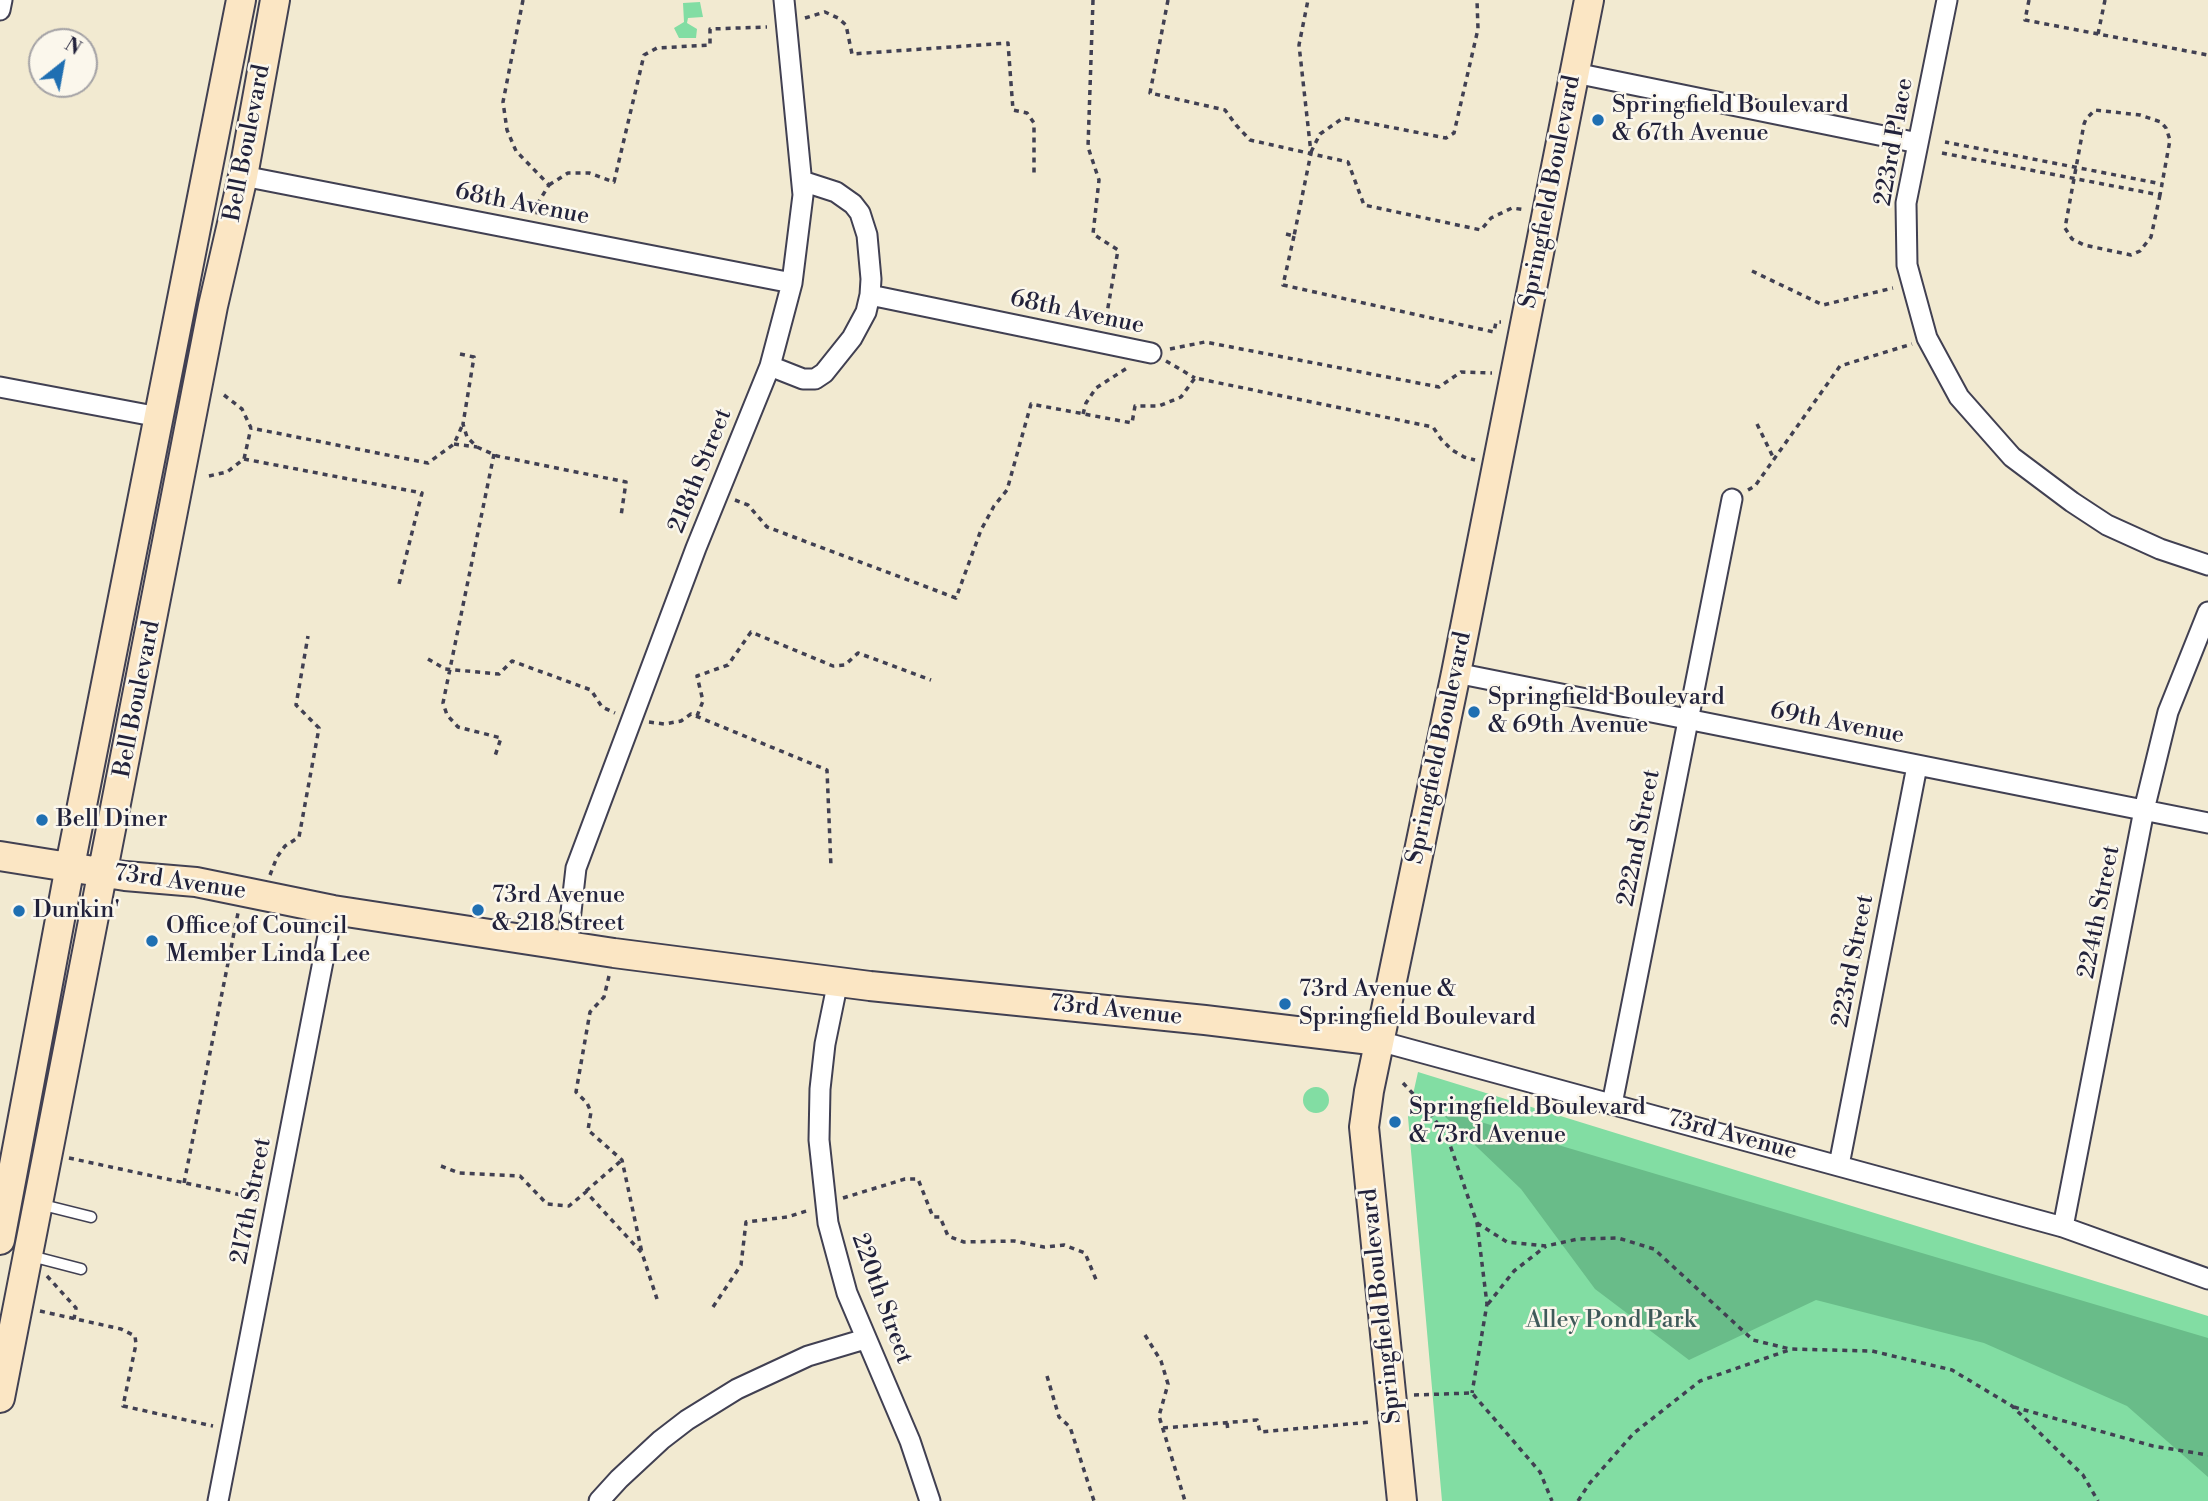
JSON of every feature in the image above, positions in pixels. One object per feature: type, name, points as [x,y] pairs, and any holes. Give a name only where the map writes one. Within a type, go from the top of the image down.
[{"type":"street","points":[[0,10],[2,0]]},
{"type":"street","name":"Bell Boulevard","points":[[0,1240],[70,866],[241,0]]},
{"type":"street","name":"Bell Boulevard","points":[[0,1398],[213,306],[243,176],[275,0]]},
{"type":"street","name":"218th Street","points":[[567,947],[576,868],[718,493],[770,366],[792,283],[803,195],[784,0]]},
{"type":"street","name":"Springfield Boulevard","points":[[1402,1501],[1364,1128],[1378,1041],[1456,673],[1589,0]]},
{"type":"street","name":"223rd Place","points":[[1947,0],[1906,203],[1907,265],[1927,338],[1959,397],[2011,457],[2107,525],[2160,549],[2208,565]]},
{"type":"street","points":[[1575,73],[1918,143]]},
{"type":"street","name":"68th Avenue","points":[[243,176],[792,283]]},
{"type":"street","points":[[770,366],[803,379],[815,379],[824,373],[866,312],[870,295],[869,257],[864,224],[853,204],[836,192],[802,181]]},
{"type":"street","name":"68th Avenue","points":[[870,295],[1151,353]]},
{"type":"street","points":[[0,387],[159,417]]},
{"type":"street","name":"222nd Street","points":[[1612,1104],[1732,499]]},
{"type":"street","name":"224th Street","points":[[2063,1227],[2144,810],[2168,712],[2208,612]]},
{"type":"street","name":"69th Avenue","points":[[1456,673],[2208,823]]},
{"type":"street","name":"223rd Street","points":[[1839,1166],[1917,766]]},
{"type":"street","name":"73rd Avenue","points":[[0,856],[103,872],[196,881],[333,910],[567,947],[838,981],[1378,1041],[2063,1227],[2208,1279]]},
{"type":"street","name":"217th Street","points":[[218,1501],[333,910]]},
{"type":"street","name":"220th Street","points":[[838,981],[825,1044],[820,1089],[819,1140],[826,1205],[847,1293],[910,1441],[930,1501]]},
{"type":"street","points":[[599,1501],[661,1440],[687,1420],[737,1389],[808,1356],[865,1339]]},
{"type":"lane","points":[[38,1204],[91,1217]]},
{"type":"lane","points":[[27,1255],[82,1269]]},
{"type":"path","points":[[523,0],[503,102],[507,130],[516,151],[549,185],[538,203],[536,232]]},
{"type":"path","points":[[1093,0],[1088,147],[1099,180],[1093,234],[1118,250],[1107,313],[1125,329]]},
{"type":"path","points":[[1168,0],[1150,93],[1225,110],[1250,140],[1348,162],[1364,205],[1481,230],[1491,218],[1512,208],[1548,213]]},
{"type":"path","points":[[1308,0],[1299,45],[1311,153]]},
{"type":"path","points":[[1477,0],[1478,29],[1454,133],[1446,138],[1343,118],[1320,134],[1311,153],[1283,285],[1494,332],[1496,321],[1525,324]]},
{"type":"path","points":[[2029,0],[2025,20],[2208,55]]},
{"type":"path","points":[[2098,34],[2105,0]]},
{"type":"path","points":[[2102,109],[2161,122],[2169,134],[2154,229],[2146,247],[2131,255],[2084,245],[2068,234],[2065,218],[2073,178],[2085,119],[2095,110],[2102,109]]},
{"type":"path","points":[[1945,142],[2162,184]]},
{"type":"path","points":[[1942,153],[2160,195]]},
{"type":"path","points":[[1286,234],[1294,236]]},
{"type":"path","points":[[1752,271],[1823,305],[1912,283]]},
{"type":"path","points":[[1732,499],[1755,486],[1840,366],[1927,338]]},
{"type":"path","points":[[1083,414],[1096,388],[1151,353],[1205,342],[1439,387],[1461,372],[1478,371],[1515,377]]},
{"type":"path","points":[[1151,353],[1195,377],[1433,427],[1441,439],[1464,457],[1497,465]]},
{"type":"path","points":[[251,428],[428,463],[454,444],[463,424],[474,357],[460,354]]},
{"type":"path","points":[[718,493],[748,505],[766,527],[956,597],[981,530],[994,506],[1007,490],[1031,404],[1132,423],[1135,406],[1159,406],[1181,397],[1195,377]]},
{"type":"path","points":[[209,476],[227,472],[244,459],[251,428],[242,409],[224,394]]},
{"type":"path","points":[[463,424],[467,437],[477,447]]},
{"type":"path","points":[[1757,424],[1773,458]]},
{"type":"path","points":[[454,444],[626,482],[621,516]]},
{"type":"path","points":[[494,454],[443,703],[447,715],[458,727],[501,738],[495,756]]},
{"type":"path","points":[[244,459],[422,493],[399,584]]},
{"type":"path","points":[[696,716],[703,701],[697,676],[729,665],[751,632],[833,666],[845,665],[858,653],[931,680]]},
{"type":"path","points":[[184,1183],[255,893],[285,846],[299,837],[319,727],[296,705],[308,636]]},
{"type":"path","points":[[428,659],[445,669],[499,674],[512,661],[591,690],[607,711],[632,719],[664,724],[681,721],[691,714],[827,770],[831,867]]},
{"type":"path","points":[[614,953],[604,997],[590,1012],[576,1092],[587,1103],[591,1112],[588,1130],[622,1160],[642,1253],[657,1299]]},
{"type":"path","points":[[1403,1083],[1430,1112],[1449,1142],[1477,1223],[1488,1304],[1472,1393]]},
{"type":"path","points":[[49,1154],[276,1203]]},
{"type":"path","points":[[441,1166],[459,1173],[520,1176],[547,1205],[569,1206],[622,1160]]},
{"type":"path","points":[[713,1307],[741,1265],[746,1222],[787,1217],[905,1179],[918,1178],[933,1217],[940,1217],[948,1236],[964,1242],[1014,1241],[1044,1247],[1064,1245],[1085,1252],[1097,1282]]},
{"type":"path","points":[[586,1192],[642,1253]]},
{"type":"path","points":[[1477,1223],[1507,1242],[1546,1247],[1578,1239],[1618,1238],[1654,1250],[1753,1340],[1792,1349],[1872,1351],[1952,1370],[2012,1406],[2083,1475],[2098,1501]]},
{"type":"path","points":[[1488,1304],[1514,1271],[1546,1247]]},
{"type":"path","points":[[27,1255],[76,1308],[74,1318]]},
{"type":"path","points":[[18,1308],[121,1329],[135,1336],[136,1344],[123,1406],[232,1430]]},
{"type":"path","points":[[1145,1335],[1161,1361],[1168,1384],[1159,1416],[1185,1501]]},
{"type":"path","points":[[1578,1501],[1589,1484],[1634,1433],[1700,1381],[1792,1349]]},
{"type":"path","points":[[1047,1376],[1059,1417],[1070,1427],[1094,1501]]},
{"type":"path","points":[[1163,1428],[1257,1420],[1260,1432],[1472,1393]]},
{"type":"path","points":[[1472,1393],[1540,1472],[1552,1501]]},
{"type":"path","points":[[2012,1406],[2153,1446],[2208,1455]]},
{"type":"path","points":[[1227,1423],[1228,1431]]},
{"type":"green space","points":[[700,2],[703,17],[688,18],[687,23],[697,29],[696,38],[679,38],[674,28],[684,22],[683,3]]},
{"type":"green space","name":"Alley Pond Park","points":[[1418,1072],[2208,1316],[2208,1501],[1442,1501],[1408,1117]]},
{"type":"green space","points":[[1316,1087],[1325,1091],[1329,1100],[1325,1109],[1316,1113],[1307,1109],[1303,1100],[1307,1091]]},
{"type":"green space","points":[[1437,1109],[2208,1338],[2208,1477],[2127,1406],[1984,1343],[1816,1300],[1689,1360],[1595,1289],[1521,1189]]},
{"type":"place","name":"Springfield Boulevard & 67th Avenue","points":[[1598,120]]},
{"type":"place","name":"Springfield Boulevard & 69th Avenue","points":[[1474,712]]},
{"type":"place","name":"Bell Diner","points":[[42,820]]},
{"type":"place","name":"73rd Avenue & 218 Street","points":[[478,910]]},
{"type":"place","name":"Dunkin'","points":[[19,911]]},
{"type":"place","name":"Office of Council Member Linda Lee","points":[[152,941]]},
{"type":"place","name":"73rd Avenue & Springfield Boulevard","points":[[1285,1004]]},
{"type":"place","name":"Springfield Boulevard & 73rd Avenue","points":[[1395,1122]]}]
